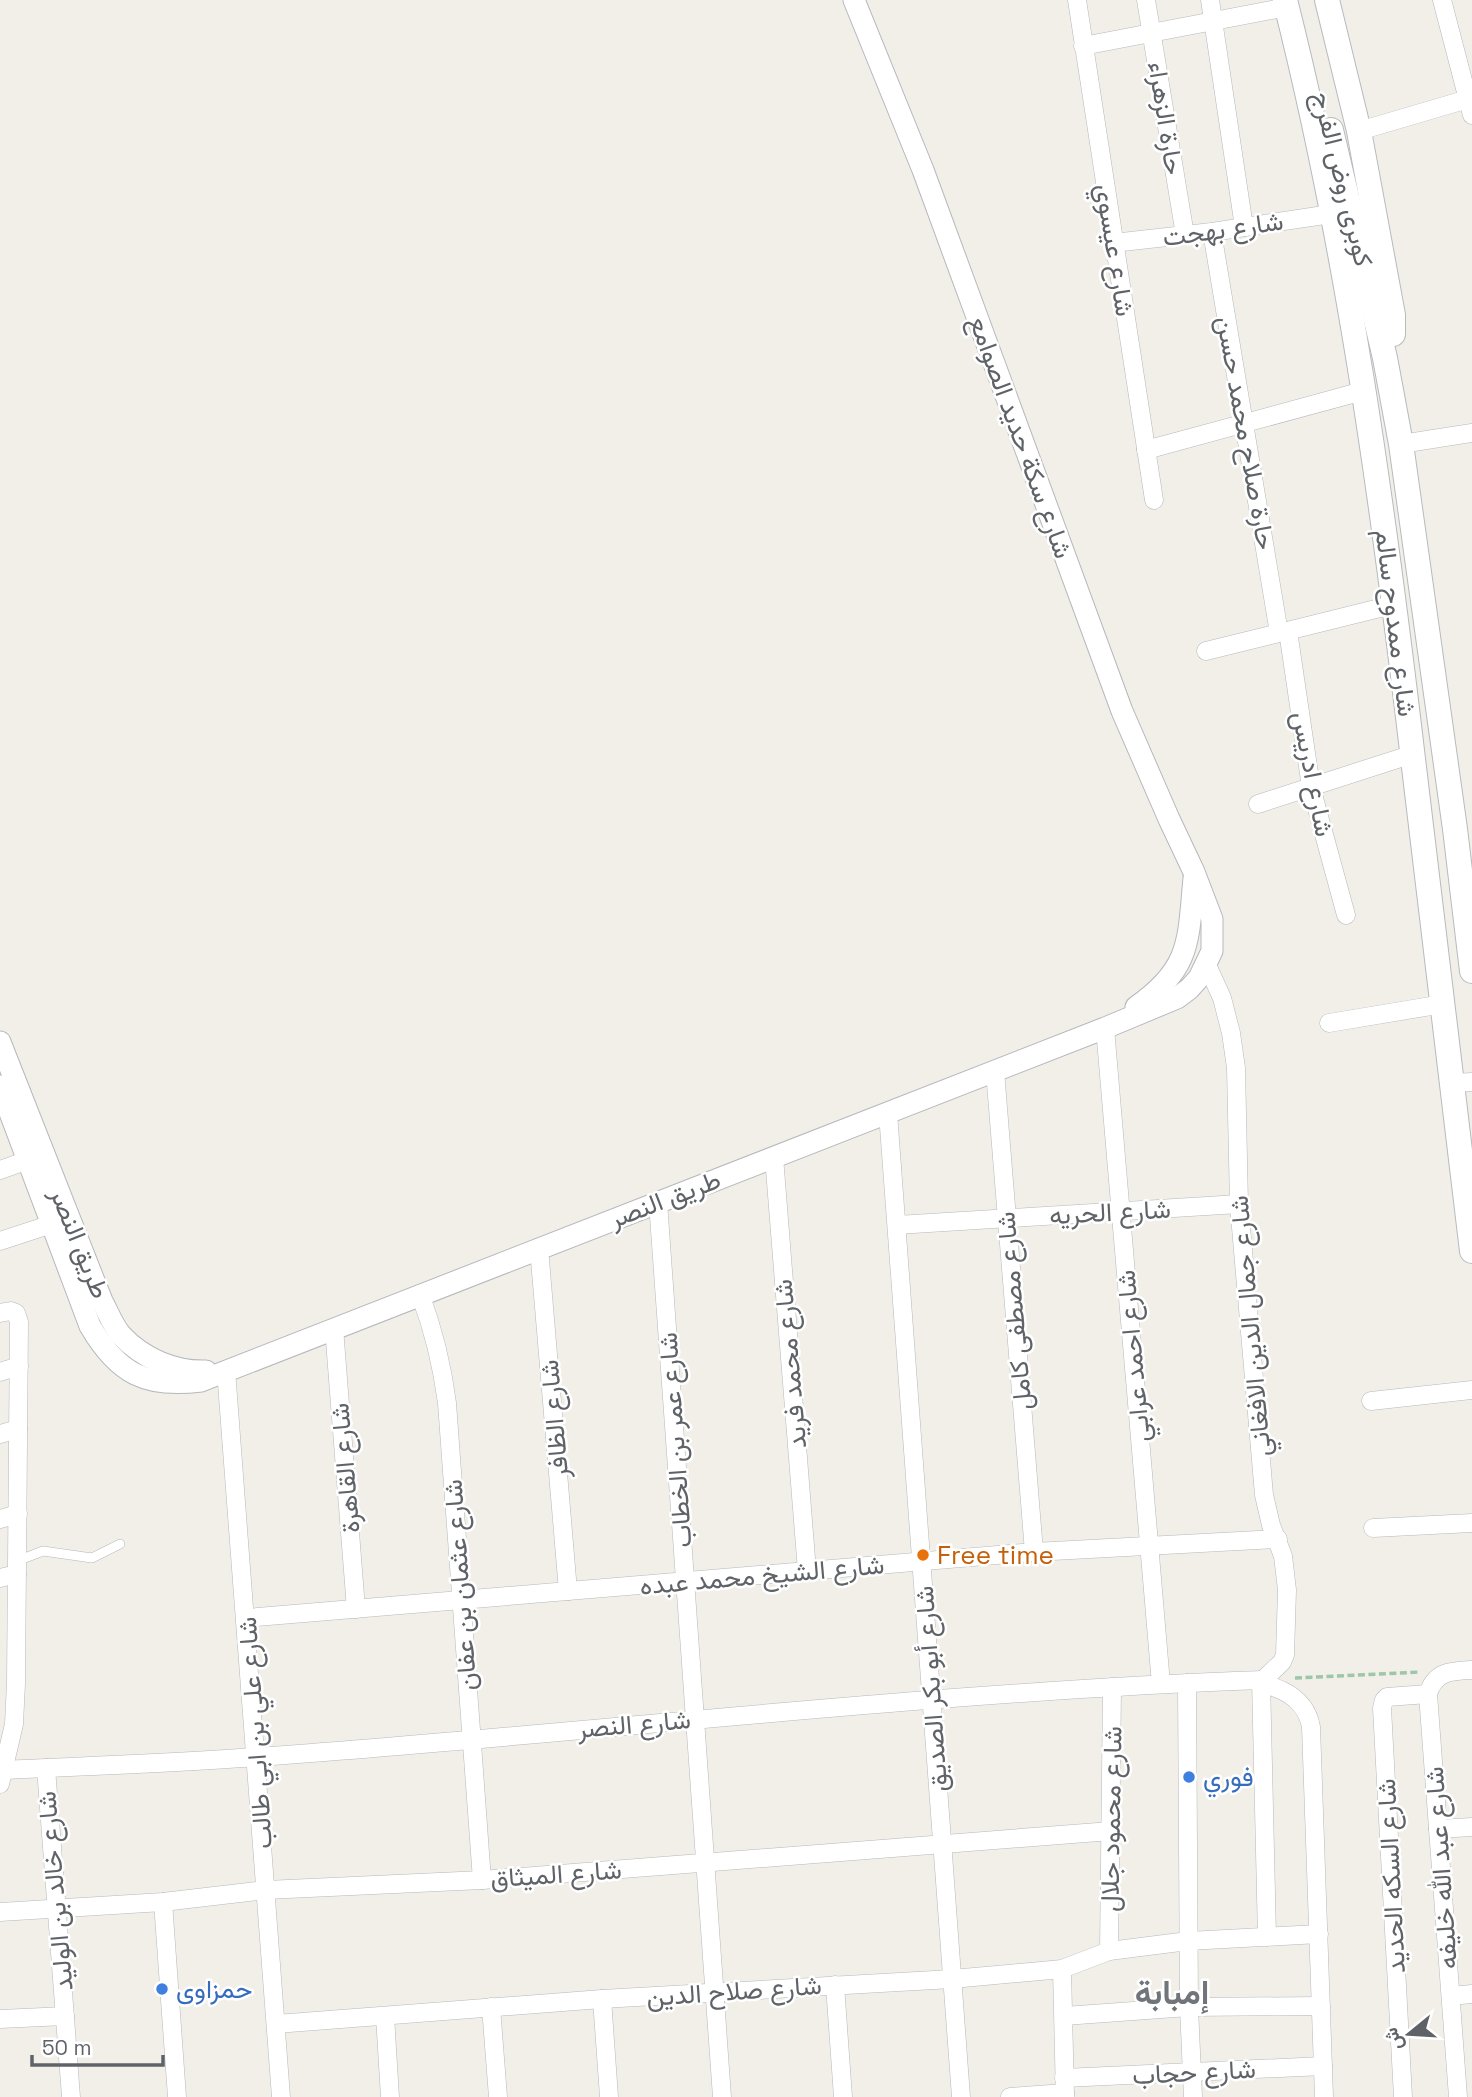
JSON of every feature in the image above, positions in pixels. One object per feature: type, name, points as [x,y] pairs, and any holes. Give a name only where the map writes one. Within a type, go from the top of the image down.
[{"type":"main road","name":"شارع ممدوح سالم","points":[[1328,0],[1359,131],[1393,314],[1394,330],[1385,358],[1463,828],[1472,971]]},
{"type":"main road","name":"شارع ممدوح سالم","points":[[1291,2],[1363,391],[1396,604],[1443,1004],[1462,1082],[1472,1251]]},
{"type":"main road","name":"كوبرى روض الفرج","points":[[1291,2],[1374,307],[1385,358]]},
{"type":"street","name":"شارع سكة حديد الصوامع","points":[[853,0],[923,170],[1122,711],[1194,872],[1212,919],[1213,943],[1207,965]]},
{"type":"street","name":"شارع عيسوي","points":[[1077,0],[1154,500]]},
{"type":"street","name":"حارة الزهراء","points":[[1146,0],[1185,235]]},
{"type":"street","points":[[1210,0],[1244,227]]},
{"type":"street","points":[[1359,131],[1470,107],[1442,0]]},
{"type":"street","points":[[1083,46],[1213,21],[1291,2]]},
{"type":"street","name":"شارع بهجت","points":[[1114,243],[1331,214]]},
{"type":"street","name":"حارة صلاح محمد حسن","points":[[1212,232],[1244,424],[1284,632]]},
{"type":"street","points":[[1146,450],[1363,391]]},
{"type":"street","points":[[1401,444],[1472,433]]},
{"type":"street","points":[[1206,651],[1396,604]]},
{"type":"street","name":"شارع ادريس","points":[[1284,632],[1311,787],[1346,915]]},
{"type":"street","points":[[1258,804],[1413,754]]},
{"type":"street","points":[[1105,1028],[1154,994],[1174,975],[1185,950],[1194,872]]},
{"type":"street","points":[[1105,1028],[1177,998],[1189,989],[1207,965]]},
{"type":"street","name":"شارع جمال الدين الافغاني","points":[[1207,965],[1225,1010],[1236,1068],[1238,1204],[1264,1495],[1286,1573],[1286,1649],[1282,1662],[1262,1680]]},
{"type":"street","points":[[1329,1023],[1443,1004]]},
{"type":"street","name":"طريق النصر","points":[[2,1096],[90,1326],[104,1349],[124,1368],[148,1380],[174,1384],[201,1381],[1105,1028]]},
{"type":"street","name":"شارع احمد عرابي","points":[[1105,1028],[1161,1684]]},
{"type":"street","name":"طريق النصر","points":[[0,1042],[102,1301],[121,1335],[151,1359],[187,1372],[226,1370]]},
{"type":"street","name":"شارع مصطفى كامل","points":[[995,1071],[1034,1552]]},
{"type":"street","name":"شارع أبو بكر الصديق","points":[[888,1112],[961,2097]]},
{"type":"street","name":"شارع محمد فريد","points":[[774,1157],[807,1571]]},
{"type":"street","points":[[0,1170],[28,1160]]},
{"type":"street","name":"شارع عمر بن الخطاب","points":[[658,1202],[722,2097]]},
{"type":"street","name":"شارع الحريه","points":[[897,1225],[1238,1204]]},
{"type":"street","points":[[0,1241],[52,1224]]},
{"type":"street","name":"شارع الظافر","points":[[539,1248],[568,1591]]},
{"type":"street","name":"شارع عثمان بن عفان","points":[[420,1294],[433,1327],[442,1365],[482,1880]]},
{"type":"street","points":[[3,1769],[7,1726],[11,1571],[9,1516],[18,1429],[19,1366],[19,1322],[8,1313]]},
{"type":"street","name":"شارع القاهرة","points":[[334,1328],[356,1609]]},
{"type":"street","points":[[0,1372],[19,1366]]},
{"type":"street","name":"شارع علي بن ابي طالب","points":[[226,1370],[281,2097]]},
{"type":"street","points":[[1371,1401],[1472,1390]]},
{"type":"street","points":[[0,1434],[18,1429]]},
{"type":"street","points":[[1373,1528],[1472,1522]]},
{"type":"street","name":"شارع الشيخ محمد عبده","points":[[246,1618],[1034,1552],[1278,1539]]},
{"type":"street","points":[[1428,1694],[1440,1675],[1472,1670]]},
{"type":"street","points":[[1262,1680],[1293,1697],[1310,1718],[1324,2097]]},
{"type":"street","points":[[1262,1680],[1267,1937]]},
{"type":"street","name":"شارع النصر","points":[[3,1769],[257,1757],[695,1718],[1112,1687],[1262,1680]]},
{"type":"street","points":[[1186,1683],[1192,2097]]},
{"type":"street","name":"شارع محمود جلال","points":[[1109,1951],[1112,1687]]},
{"type":"street","name":"شارع عبد الله خليفه","points":[[1428,1694],[1451,1996],[1463,2088]]},
{"type":"street","name":"شارع السكه الحديد","points":[[1403,2097],[1382,1708],[1387,1697],[1428,1694]]},
{"type":"street","name":"شارع خالد بن الوليد","points":[[46,1768],[71,2097]]},
{"type":"street","points":[[1438,1829],[1472,1827]]},
{"type":"street","name":"شارع الميثاق","points":[[0,1912],[163,1902],[266,1890],[482,1880],[1111,1831]]},
{"type":"street","points":[[163,1902],[177,2097]]},
{"type":"street","name":"شارع صلاح الدين","points":[[276,2024],[602,1999],[952,1979],[1062,1969],[1109,1951],[1188,1941],[1319,1934]]},
{"type":"street","points":[[1062,1969],[1065,2089]]},
{"type":"street","points":[[835,1985],[843,2097]]},
{"type":"street","points":[[1451,1996],[1472,1994]]},
{"type":"street","points":[[602,1999],[609,2097]]},
{"type":"street","points":[[1064,2016],[1189,2007],[1321,2006]]},
{"type":"street","points":[[491,2007],[498,2097]]},
{"type":"street","points":[[0,2019],[65,2016]]},
{"type":"street","points":[[384,2016],[390,2097]]},
{"type":"street","name":"شارع حجاب","points":[[1010,2097],[1192,2071],[1323,2066]]},
{"type":"lane","points":[[11,1571],[43,1551],[92,1558],[120,1544]]},
{"type":"path","points":[[1313,1677],[1411,1673]]},
{"type":"place","name":"Free time","points":[[923,1555]]},
{"type":"place","name":"فوري","points":[[1189,1777]]},
{"type":"place","name":"حمزاوى","points":[[162,1989]]},
{"type":"district","name":"إمبابة","points":[[1172,1992]]}]
